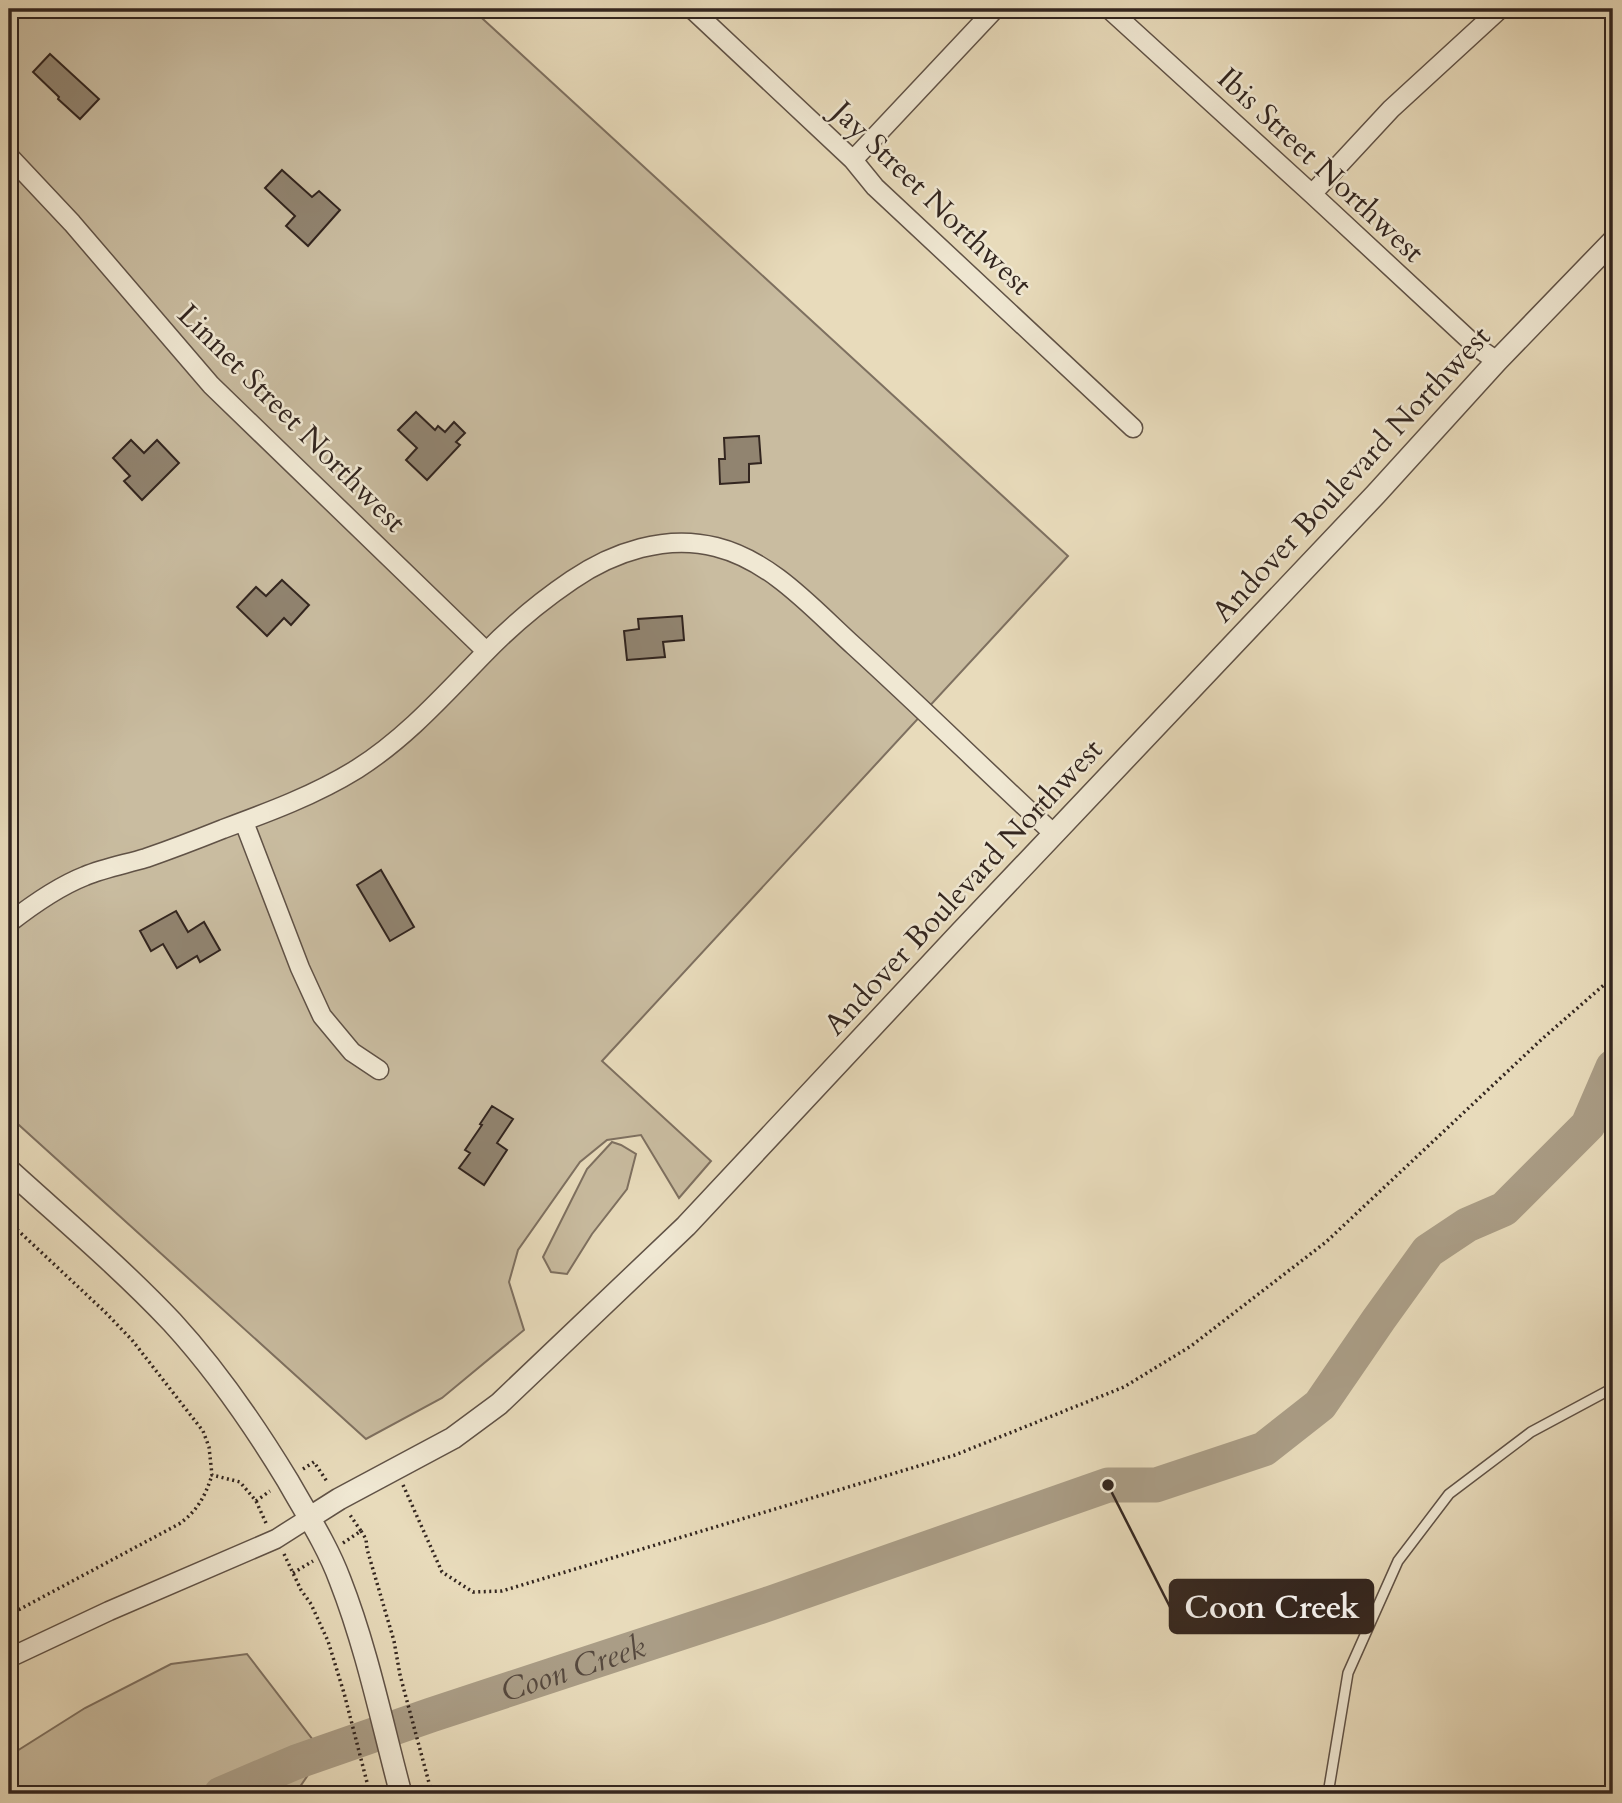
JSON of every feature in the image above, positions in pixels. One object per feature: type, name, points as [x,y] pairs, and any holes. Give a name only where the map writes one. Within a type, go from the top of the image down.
[{"type":"street","name":"Jay Street Northwest","points":[[692,9],[853,160],[875,187],[1133,428]]},
{"type":"street","points":[[853,160],[995,9]]},
{"type":"street","name":"Ibis Street Northwest","points":[[1109,9],[1478,348],[1497,361]]},
{"type":"street","points":[[1312,194],[1391,110],[1500,9]]},
{"type":"street","name":"Linnet Street Northwest","points":[[9,156],[72,223],[211,385],[486,651]]},
{"type":"street","name":"Andover Boulevard Northwest","points":[[309,1518],[453,1438],[499,1404],[686,1226],[1376,494],[1497,361],[1613,241]]},
{"type":"street","points":[[9,923],[37,901],[84,876],[146,858],[244,822],[333,784],[398,740],[486,651],[571,581],[603,561],[629,550],[667,544],[700,543],[719,547],[748,559],[790,588],[903,690],[1054,834]]},
{"type":"street","points":[[244,822],[300,968],[322,1016],[352,1052],[379,1070]]},
{"type":"street","points":[[9,1170],[125,1274],[173,1324],[224,1385],[260,1434],[309,1518],[339,1577],[353,1615],[401,1794]]},
{"type":"street","points":[[9,1658],[109,1611],[276,1539],[309,1518]]},
{"type":"lane","points":[[1328,1794],[1348,1673],[1398,1561],[1449,1494],[1531,1432],[1613,1388]]},
{"type":"path","points":[[396,1469],[442,1572],[472,1592],[502,1591],[955,1455],[1124,1387],[1191,1346],[1326,1242],[1542,1039],[1613,977]]},
{"type":"path","points":[[9,1222],[132,1340],[203,1431],[209,1447],[212,1475],[199,1507],[185,1520],[9,1615]]},
{"type":"path","points":[[212,1475],[240,1482],[256,1501],[301,1590],[311,1604],[328,1641],[370,1794]]},
{"type":"path","points":[[361,1531],[366,1539],[394,1641],[400,1675],[432,1794]]},
{"type":"shaded area","points":[[9,9],[472,9],[1068,556],[602,1061],[711,1161],[679,1198],[641,1135],[607,1140],[580,1162],[518,1250],[509,1282],[524,1330],[442,1398],[366,1439],[9,1116]]},
{"type":"shaded area","points":[[612,1142],[636,1154],[627,1189],[592,1234],[567,1274],[551,1272],[543,1257],[587,1169]]},
{"type":"shaded area","points":[[247,1654],[323,1753],[295,1794],[9,1794],[9,1756],[85,1708],[171,1664]]},
{"type":"building","points":[[50,54],[99,99],[80,119],[33,72]]},
{"type":"building","points":[[282,170],[312,197],[319,191],[340,210],[308,246],[286,226],[295,216],[265,188]]},
{"type":"building","points":[[416,412],[435,430],[438,426],[445,432],[454,422],[465,433],[456,442],[460,445],[427,480],[406,460],[417,448],[398,430]]},
{"type":"building","points":[[759,436],[761,463],[749,464],[749,482],[720,484],[719,459],[725,459],[724,438]]},
{"type":"building","points":[[131,440],[144,453],[157,440],[179,463],[142,500],[124,481],[130,476],[113,458]]},
{"type":"building","points":[[282,580],[309,605],[291,625],[284,618],[267,636],[237,607],[256,587],[266,596]]},
{"type":"building","points":[[682,616],[684,640],[663,642],[665,657],[627,660],[624,631],[639,629],[638,619]]},
{"type":"building","points":[[381,870],[414,927],[390,941],[357,885]]},
{"type":"building","points":[[176,911],[188,932],[204,922],[220,950],[200,962],[197,956],[177,968],[163,944],[151,951],[140,931]]},
{"type":"building","points":[[492,1106],[513,1119],[497,1143],[507,1150],[484,1185],[459,1168],[470,1153],[465,1150]]},
{"type":"waterway","name":"Coon Creek","points":[[221,1794],[296,1762],[771,1603],[1108,1485],[1156,1485],[1264,1449],[1320,1405],[1428,1251],[1467,1225],[1504,1209],[1588,1125],[1613,1067]]},
{"type":"place","name":"Coon Creek","points":[[1108,1485]]}]
